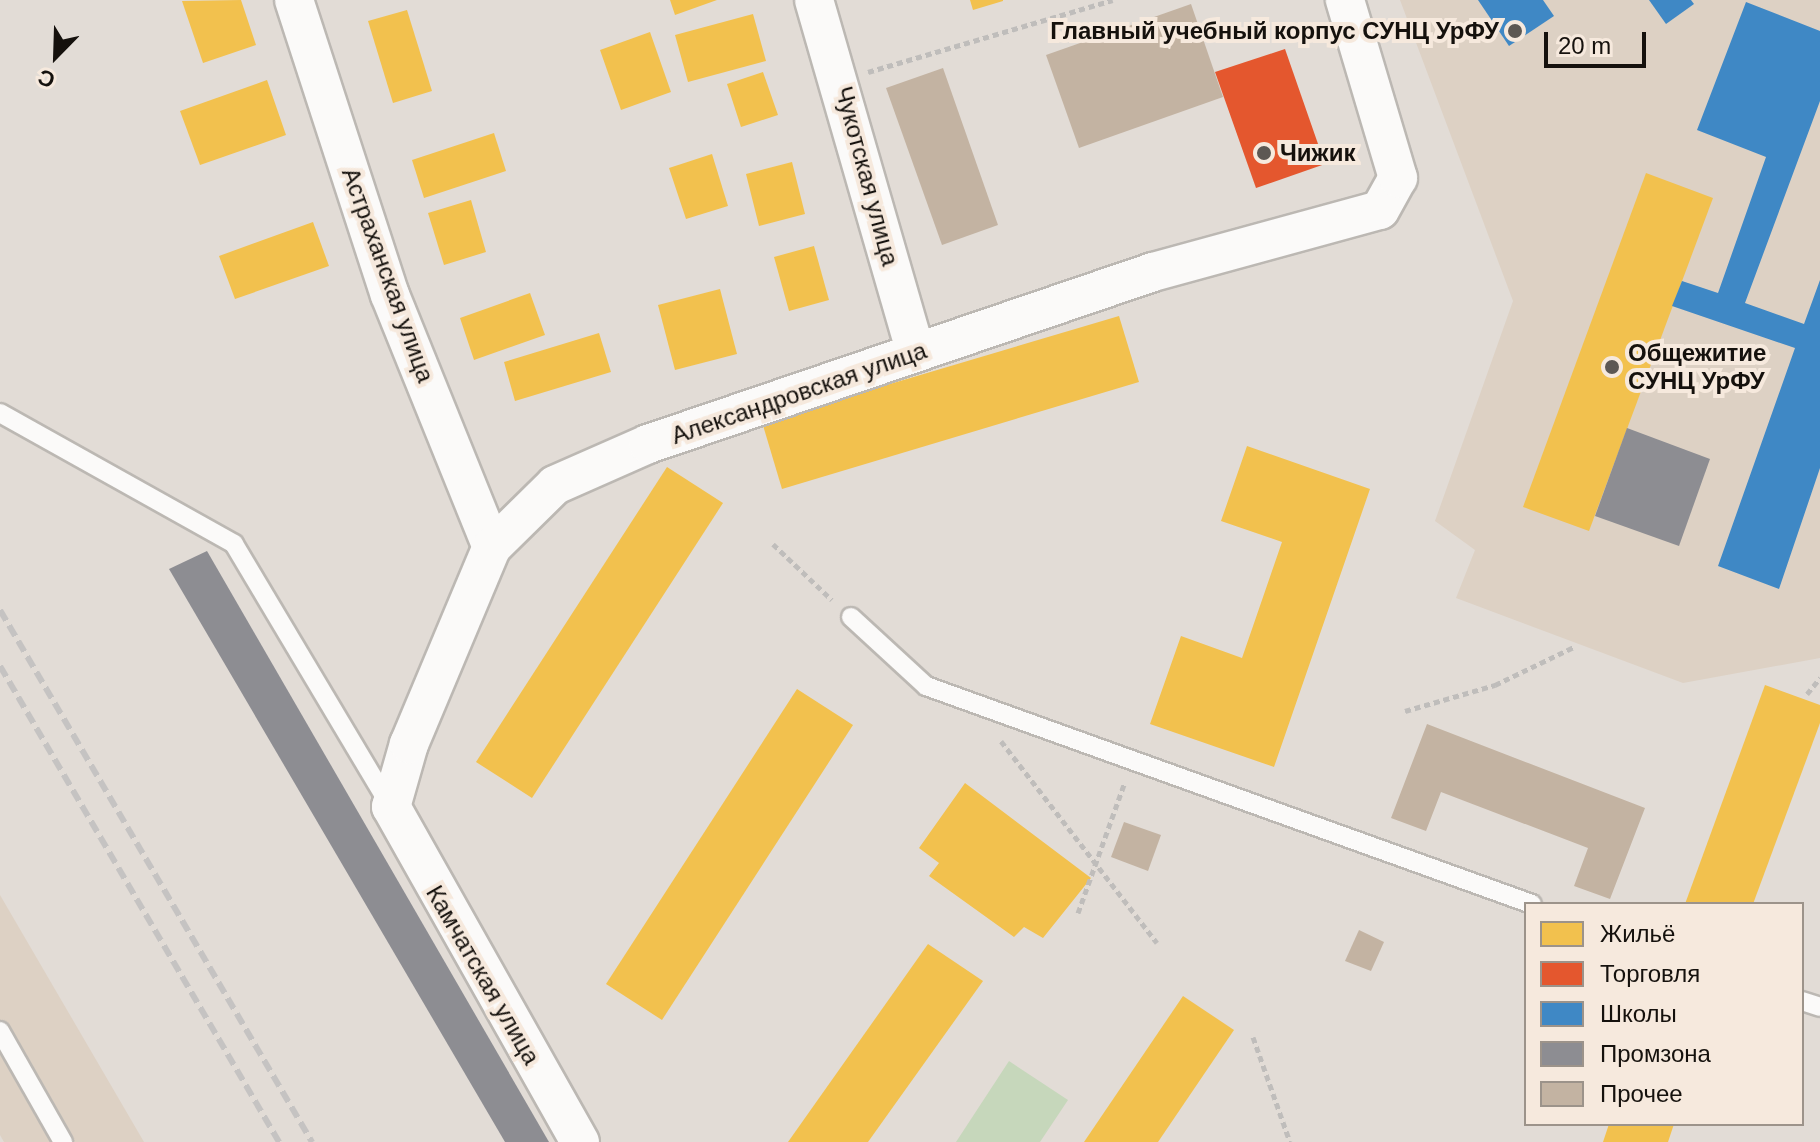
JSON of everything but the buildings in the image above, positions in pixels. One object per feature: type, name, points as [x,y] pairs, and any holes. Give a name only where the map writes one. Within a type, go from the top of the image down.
[{"type":"street","name":"Астраханская улица","points":[[294,0],[390,295],[492,547]]},
{"type":"street","name":"Чукотская улица","points":[[814,0],[841,80],[916,353]]},
{"type":"street","name":"Александровская улица","points":[[391,807],[409,744],[492,547],[555,485],[648,444],[1153,272],[1380,210],[1394,196],[1398,178],[1345,0]]},
{"type":"street","name":"Камчатская улица","points":[[391,807],[580,1142]]},
{"type":"lane","points":[[0,413],[234,544],[391,807]]},
{"type":"lane","points":[[851,617],[926,686],[1526,902]]},
{"type":"lane","points":[[0,1031],[63,1142]]},
{"type":"path","points":[[841,80],[1113,0]]},
{"type":"path","points":[[773,544],[851,617]]},
{"type":"path","points":[[1405,711],[1495,685],[1574,647]]},
{"type":"path","points":[[1807,694],[1820,678]]},
{"type":"path","points":[[970,701],[1157,943]]},
{"type":"path","points":[[1078,913],[1133,761]]},
{"type":"path","points":[[1253,1037],[1290,1142]]},
{"type":"shaded area","points":[[1400,0],[1820,0],[1820,658],[1683,683],[1456,598],[1475,550],[1435,521],[1513,301]]},
{"type":"shaded area","points":[[0,895],[144,1142],[4,1142],[0,1135]]},
{"type":"green space","points":[[1009,1061],[1068,1100],[1040,1142],[956,1142]]},
{"type":"railway","points":[[0,610],[312,1142]]},
{"type":"railway","points":[[0,666],[279,1142]]},
{"type":"place","name":"Главный учебный корпус СУНЦ УрФУ","points":[[1515,31]]},
{"type":"place","name":"Чижик","points":[[1264,153]]},
{"type":"place","name":"Общежитие СУНЦ УрФУ","points":[[1612,367]]}]
